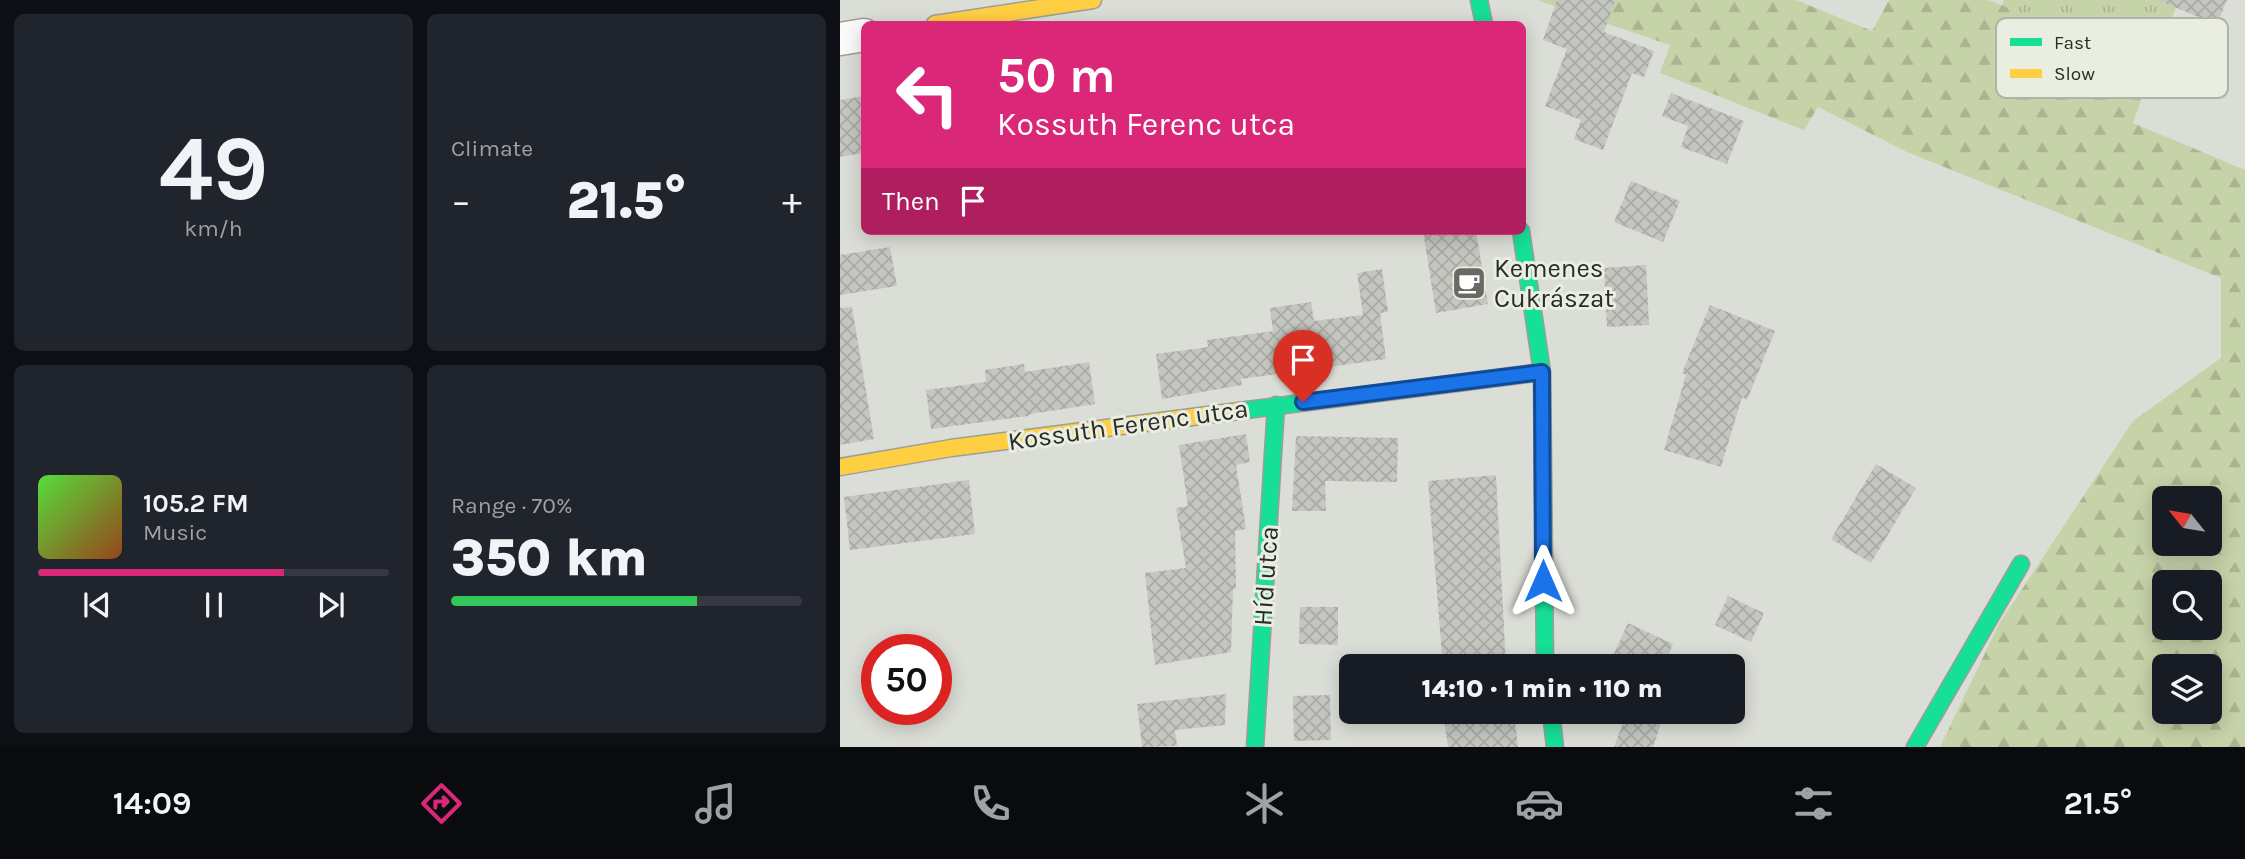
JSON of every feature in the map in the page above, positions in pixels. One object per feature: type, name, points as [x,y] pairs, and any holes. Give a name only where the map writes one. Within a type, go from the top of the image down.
[{"type":"street","points":[[954,21],[1093,0]]},
{"type":"street","points":[[1479,0],[1483,21]]},
{"type":"street","points":[[840,39],[861,36]]},
{"type":"street","points":[[1522,235],[1542,372],[1545,654]]},
{"type":"street","name":"Kossuth Ferenc utca","points":[[840,467],[951,448],[1542,372]]},
{"type":"street","name":"Híd utca","points":[[1255,747],[1276,405]]},
{"type":"street","points":[[1915,747],[2021,564]]},
{"type":"street","points":[[1552,724],[1555,747]]},
{"type":"green space","points":[[1537,0],[1796,0],[1872,31],[1889,0],[1988,0],[2035,18],[1996,18],[1996,98],[2142,98],[2133,123],[2245,170],[2245,747],[1940,747],[1999,624],[2133,421],[2221,358],[2221,278],[1907,152],[1818,107],[1804,130],[1660,73],[1670,45]]},
{"type":"green space","points":[[2004,0],[2179,0],[2172,18],[2034,18],[2002,6]]},
{"type":"building","points":[[1557,0],[1615,0],[1604,32],[1654,51],[1644,77],[1632,73],[1603,150],[1574,139],[1581,120],[1545,106],[1567,49],[1543,40]]},
{"type":"building","points":[[2158,0],[2227,0],[2220,18],[2200,18]]},
{"type":"building","points":[[1671,93],[1744,121],[1727,164],[1681,147],[1688,126],[1662,116]]},
{"type":"building","points":[[861,96],[861,154],[840,157],[840,100]]},
{"type":"building","points":[[1631,181],[1680,201],[1663,242],[1614,222]]},
{"type":"building","points":[[1424,235],[1477,235],[1488,304],[1436,313]]},
{"type":"building","points":[[890,247],[897,286],[840,295],[840,255]]},
{"type":"building","points":[[1646,265],[1649,325],[1607,327],[1604,268]]},
{"type":"building","points":[[1382,269],[1388,312],[1380,313],[1386,359],[1241,379],[1242,385],[1162,399],[1156,354],[1208,347],[1207,340],[1273,331],[1270,308],[1311,302],[1314,321],[1363,315],[1357,273]]},
{"type":"building","points":[[1710,305],[1775,331],[1747,400],[1742,397],[1721,467],[1664,450],[1686,375],[1682,373]]},
{"type":"building","points":[[852,307],[874,439],[840,445],[840,308]]},
{"type":"building","points":[[1089,362],[1095,404],[931,429],[926,390],[986,382],[985,370],[1024,364],[1025,372]]},
{"type":"building","points":[[1246,434],[1250,462],[1236,465],[1246,529],[1235,531],[1236,589],[1233,589],[1231,652],[1155,665],[1145,573],[1186,568],[1176,508],[1188,506],[1179,445]]},
{"type":"building","points":[[1296,436],[1398,438],[1397,482],[1325,481],[1326,511],[1292,511]]},
{"type":"building","points":[[1876,464],[1916,488],[1871,563],[1831,539]]},
{"type":"building","points":[[1496,475],[1505,654],[1442,654],[1428,481]]},
{"type":"building","points":[[969,480],[975,534],[850,550],[844,497]]},
{"type":"building","points":[[1728,596],[1764,613],[1751,642],[1715,625]]},
{"type":"building","points":[[1300,607],[1338,607],[1338,645],[1299,644]]},
{"type":"building","points":[[1628,623],[1673,644],[1669,654],[1614,654]]},
{"type":"building","points":[[1226,694],[1225,725],[1175,730],[1177,746],[1142,747],[1137,704]]},
{"type":"building","points":[[1330,695],[1331,740],[1294,741],[1293,696]]},
{"type":"building","points":[[1445,724],[1515,724],[1518,747],[1448,747]]},
{"type":"building","points":[[1623,724],[1661,724],[1653,747],[1614,747]]},
{"type":"traffic: fast","points":[[1479,0],[1483,21]]},
{"type":"traffic: fast","points":[[1522,235],[1542,372],[1545,654]]},
{"type":"traffic: fast","points":[[1239,411],[1542,372]]},
{"type":"traffic: fast","points":[[1255,747],[1276,405]]},
{"type":"traffic: fast","points":[[1915,747],[2021,564]]},
{"type":"traffic: fast","points":[[1552,724],[1555,747]]},
{"type":"traffic: slow","points":[[955,21],[1093,0]]},
{"type":"traffic: slow","points":[[840,467],[951,448],[1239,411]]},
{"type":"place","name":"Kemenes Cukrászat","points":[[1469,283]]},
{"type":"route","points":[[1303,402],[1542,372],[1543,581]]}]
